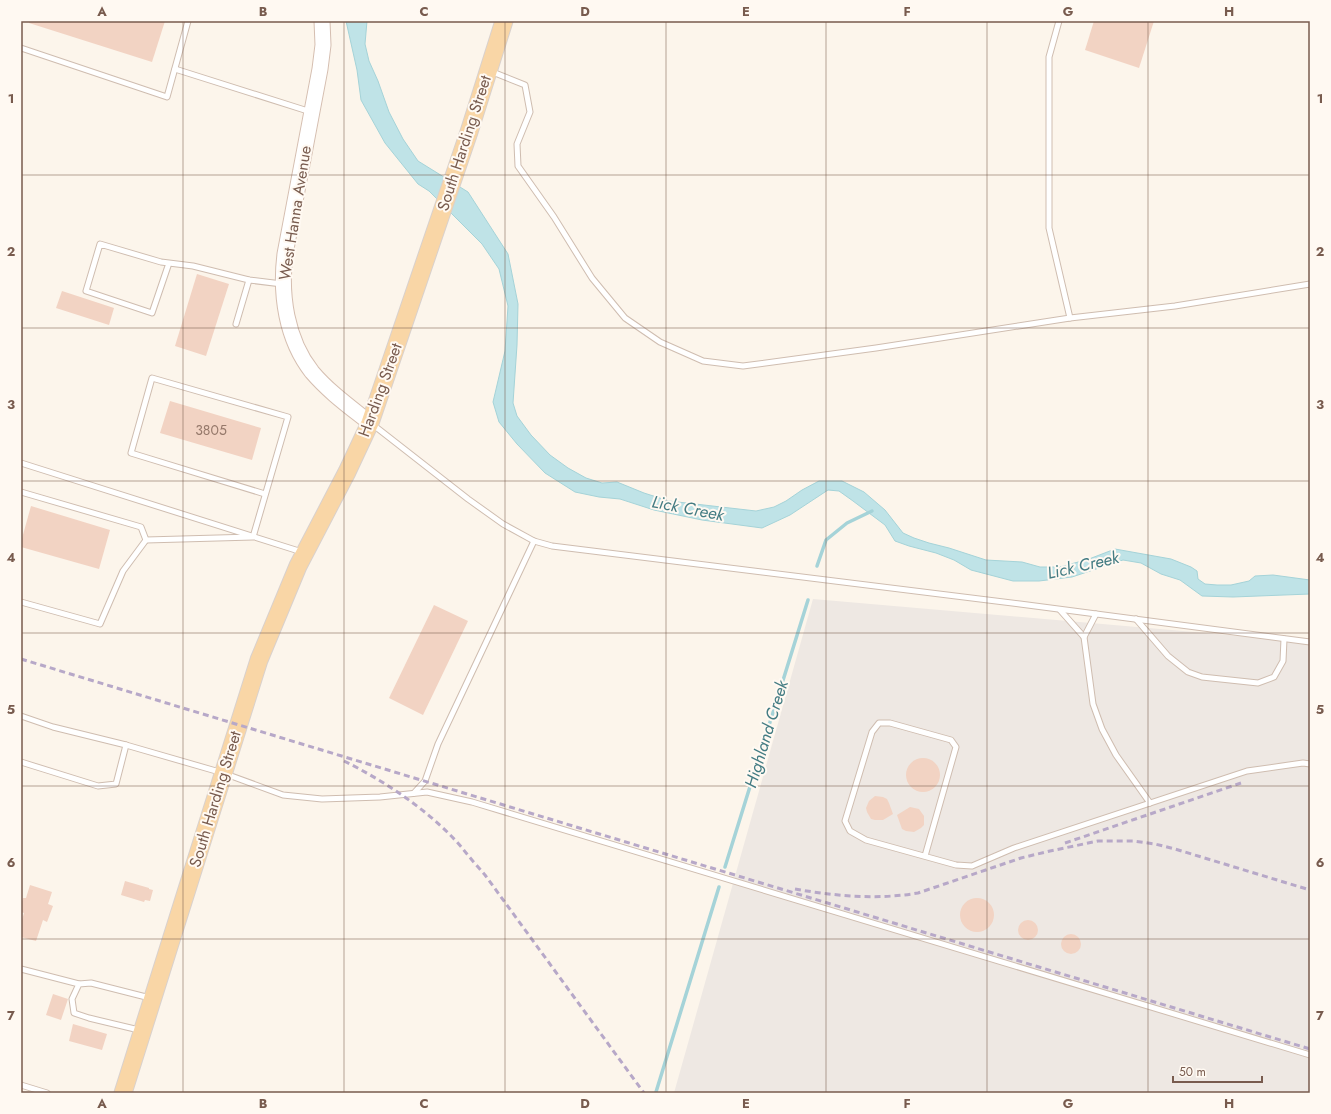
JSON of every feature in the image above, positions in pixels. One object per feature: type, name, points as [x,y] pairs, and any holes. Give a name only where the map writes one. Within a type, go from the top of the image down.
[{"type":"main road","name":"West Hanna Avenue","points":[[322,21],[322,56],[285,254],[283,284],[284,298],[290,327],[298,350],[305,361],[327,388],[370,423]]},
{"type":"main road","name":"South Harding Street","points":[[424,264],[469,132],[504,21]]},
{"type":"main road","name":"Harding Street","points":[[326,511],[347,472],[370,423],[424,264]]},
{"type":"main road","name":"South Harding Street","points":[[123,1093],[259,660],[298,566],[326,511]]},
{"type":"lane","points":[[21,48],[167,97],[188,21]]},
{"type":"lane","points":[[1059,21],[1049,57],[1049,228],[1070,318]]},
{"type":"lane","points":[[175,69],[312,113]]},
{"type":"lane","points":[[488,70],[525,85],[530,112],[517,144],[518,166],[554,217],[592,278],[625,318],[660,342],[703,361],[743,366],[876,348],[1070,318],[1176,306],[1310,284]]},
{"type":"lane","points":[[168,263],[152,313],[86,292],[100,244],[168,263],[193,266],[249,280],[283,284]]},
{"type":"lane","points":[[236,324],[249,280]]},
{"type":"lane","points":[[253,537],[288,417],[152,378],[131,453],[265,494]]},
{"type":"lane","points":[[370,423],[468,499],[503,524],[534,541],[552,546],[1310,642]]},
{"type":"lane","points":[[21,463],[305,553]]},
{"type":"lane","points":[[21,492],[141,527],[146,540]]},
{"type":"lane","points":[[146,540],[253,537]]},
{"type":"lane","points":[[21,602],[100,624],[123,571],[146,540]]},
{"type":"lane","points":[[414,793],[425,780],[438,744],[534,541]]},
{"type":"lane","points":[[1060,610],[1084,637],[1093,704],[1102,729],[1116,755],[1150,804]]},
{"type":"lane","points":[[1084,637],[1096,614]]},
{"type":"lane","points":[[1136,619],[1168,656],[1188,672],[1202,677],[1258,683],[1274,677],[1282,661],[1284,639]]},
{"type":"lane","points":[[21,716],[53,727],[126,745],[223,773],[283,795],[322,799],[380,797],[427,792],[472,802],[1310,1055]]},
{"type":"lane","points":[[925,856],[956,747],[951,740],[890,723],[879,723],[872,732],[845,821],[850,831],[866,840],[925,856],[956,864],[972,866],[1014,848],[1247,771],[1303,763],[1310,764]]},
{"type":"lane","points":[[21,762],[98,786],[116,784],[126,745]]},
{"type":"lane","points":[[21,969],[79,984],[91,983],[153,998]]},
{"type":"lane","points":[[79,984],[72,998],[74,1013],[142,1031]]},
{"type":"lane","points":[[21,1085],[47,1093]]},
{"type":"shaded area","points":[[813,599],[1310,642],[1310,1093],[674,1093]]},
{"type":"water","name":"Lick Creek","points":[[346,21],[367,21],[365,44],[369,61],[389,112],[403,139],[418,161],[468,192],[508,254],[518,304],[513,403],[517,416],[531,435],[550,455],[568,468],[586,478],[602,483],[617,482],[669,501],[756,511],[774,507],[819,481],[842,481],[864,492],[885,510],[903,533],[929,543],[986,560],[1022,562],[1040,567],[1060,567],[1089,559],[1115,549],[1171,559],[1197,571],[1198,579],[1205,584],[1231,585],[1249,581],[1255,576],[1273,575],[1310,580],[1310,594],[1233,597],[1202,596],[1180,580],[1161,574],[1141,563],[1123,560],[1072,577],[1039,581],[1013,581],[971,570],[954,560],[936,553],[895,541],[885,525],[839,491],[828,490],[790,515],[762,528],[702,520],[654,510],[620,499],[599,497],[575,492],[545,473],[517,444],[499,422],[493,402],[505,351],[508,306],[499,269],[482,244],[429,191],[418,184],[385,143],[361,100],[357,70]]},
{"type":"building","points":[[29,21],[165,21],[152,62],[29,23]]},
{"type":"building","points":[[1094,21],[1154,21],[1139,68],[1085,50]]},
{"type":"building","points":[[197,274],[229,284],[206,356],[175,346]]},
{"type":"building","points":[[62,291],[114,308],[109,325],[56,308]]},
{"type":"building","points":[[170,401],[261,428],[252,460],[160,433]]},
{"type":"building","points":[[31,506],[110,530],[99,569],[21,547]]},
{"type":"building","points":[[434,605],[468,621],[423,715],[389,698]]},
{"type":"building","points":[[920,758],[926,758],[930,759],[937,765],[940,775],[939,782],[933,789],[926,792],[920,792],[916,791],[909,785],[906,778],[906,772],[907,768],[913,761]]},
{"type":"building","points":[[875,796],[887,799],[893,814],[883,820],[871,819],[866,808],[869,801]]},
{"type":"building","points":[[910,807],[919,809],[924,816],[924,825],[914,832],[902,829],[897,815]]},
{"type":"building","points":[[125,881],[153,890],[150,901],[145,900],[144,902],[121,895]]},
{"type":"building","points":[[30,885],[52,892],[48,904],[53,906],[47,922],[43,920],[36,941],[21,937],[21,923],[24,913],[21,912],[21,905],[23,898],[26,898]]},
{"type":"building","points":[[974,898],[980,898],[984,899],[991,905],[994,915],[993,922],[987,929],[980,932],[974,932],[970,931],[963,925],[960,918],[960,912],[961,908],[967,901]]},
{"type":"building","points":[[1028,920],[1035,923],[1038,930],[1035,937],[1028,940],[1021,937],[1018,930],[1021,923]]},
{"type":"building","points":[[1071,934],[1078,937],[1081,944],[1078,951],[1071,954],[1064,951],[1061,944],[1064,937]]},
{"type":"building","points":[[53,994],[68,999],[61,1020],[46,1015]]},
{"type":"building","points":[[73,1024],[107,1034],[102,1050],[69,1041]]},
{"type":"waterway","name":"Highland Creek","points":[[817,566],[826,540],[847,523],[872,511]]},
{"type":"waterway","name":"Highland Creek","points":[[725,867],[808,600]]},
{"type":"waterway","name":"Highland Creek","points":[[656,1092],[719,887]]},
{"type":"railway","points":[[21,659],[1310,1049]]},
{"type":"railway","points":[[344,761],[376,778],[408,799],[438,823],[463,849],[485,875],[644,1093]]},
{"type":"railway","points":[[1065,843],[1241,783]]},
{"type":"railway","points":[[795,889],[825,894],[872,897],[918,893],[1021,858],[1098,841],[1133,841],[1175,849],[1310,890]]}]
